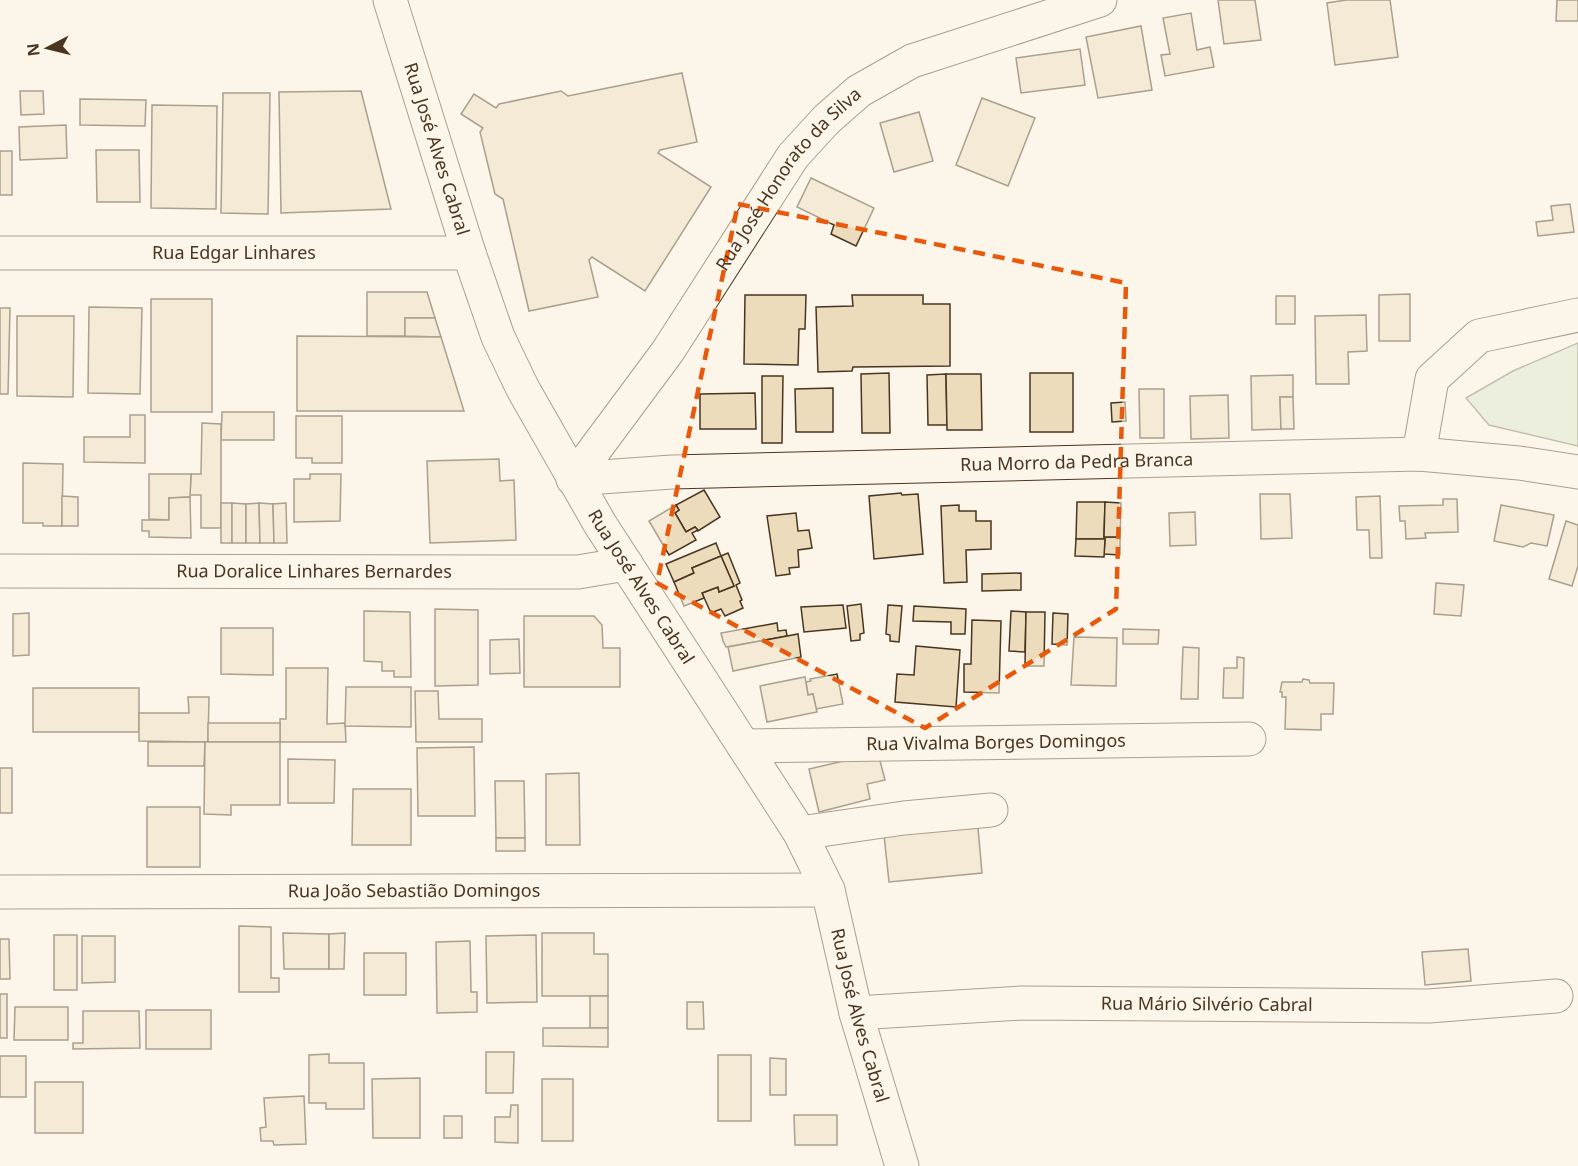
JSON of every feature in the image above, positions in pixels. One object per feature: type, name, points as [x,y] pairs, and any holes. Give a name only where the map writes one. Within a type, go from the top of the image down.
[{"type":"street","name":"Rua José Alves Cabral","points":[[390,0],[469,254],[498,337],[523,389],[573,479],[626,564],[800,833],[828,890],[856,1013],[902,1166]]},
{"type":"street","name":"Rua José Honorato da Silva","points":[[573,479],[668,351],[793,156],[827,119],[859,91],[912,61],[1100,0]]},
{"type":"street","name":"Rua Edgar Linhares","points":[[0,253],[469,254]]},
{"type":"street","points":[[1419,454],[1432,379],[1479,336],[1578,315]]},
{"type":"street","name":"Rua Morro da Pedra Branca","points":[[573,479],[672,472],[1419,454],[1519,463],[1578,472]]},
{"type":"street","name":"Rua Doralice Linhares Bernardes","points":[[0,571],[578,572],[626,564]]},
{"type":"street","name":"Rua Vivalma Borges Domingos","points":[[744,746],[1249,739]]},
{"type":"street","points":[[800,833],[991,810]]},
{"type":"street","name":"Rua João Sebastião Domingos","points":[[0,892],[828,890]]},
{"type":"street","name":"Rua Mário Silvério Cabral","points":[[856,1013],[1022,1003],[1430,1006],[1556,996]]},
{"type":"highlighted area","points":[[738,204],[1126,283],[1116,609],[925,728],[657,583]]},
{"type":"green space","points":[[1578,343],[1578,446],[1489,425],[1466,398],[1513,371]]},
{"type":"building","points":[[1218,0],[1255,0],[1261,40],[1224,44]]},
{"type":"building","points":[[1346,0],[1390,0],[1398,57],[1335,65],[1327,3]]},
{"type":"building","points":[[1557,0],[1578,0],[1578,21],[1556,21]]},
{"type":"building","points":[[1191,13],[1197,50],[1210,47],[1214,67],[1165,76],[1161,55],[1170,54],[1163,18]]},
{"type":"building","points":[[1141,26],[1152,90],[1098,98],[1086,37]]},
{"type":"building","points":[[1080,49],[1085,85],[1021,93],[1016,58]]},
{"type":"building","points":[[682,73],[697,142],[660,150],[658,153],[711,187],[645,291],[592,257],[589,260],[598,297],[529,311],[503,199],[495,194],[480,132],[483,128],[461,114],[474,94],[496,108],[499,104],[561,91],[568,96]]},
{"type":"building","points":[[20,91],[43,91],[44,114],[21,115]]},
{"type":"building","points":[[361,91],[391,209],[281,213],[279,92]]},
{"type":"building","points":[[223,93],[270,93],[268,214],[221,213]]},
{"type":"building","points":[[982,98],[1035,118],[1008,186],[956,165]]},
{"type":"building","points":[[80,99],[146,100],[145,126],[80,125]]},
{"type":"building","points":[[152,105],[217,106],[216,209],[151,208]]},
{"type":"building","points":[[919,112],[933,161],[894,172],[880,123]]},
{"type":"building","points":[[66,125],[67,158],[20,160],[19,127]]},
{"type":"building","points":[[96,150],[139,150],[140,202],[97,202]]},
{"type":"building","points":[[0,151],[12,151],[12,195],[0,195]]},
{"type":"building","points":[[811,178],[874,208],[856,246],[831,234],[834,225],[797,207]]},
{"type":"building","points":[[1570,204],[1574,232],[1538,236],[1536,222],[1553,220],[1551,206]]},
{"type":"building","points":[[367,292],[427,292],[435,318],[405,318],[405,336],[367,336]]},
{"type":"building","points":[[1410,294],[1410,341],[1379,341],[1379,295]]},
{"type":"building","points":[[745,295],[806,295],[805,329],[799,329],[798,365],[744,364]]},
{"type":"building","points":[[852,295],[923,295],[923,304],[950,304],[950,366],[853,367],[852,371],[818,372],[816,307],[853,306]]},
{"type":"building","points":[[1276,296],[1295,296],[1295,324],[1276,324]]},
{"type":"building","points":[[151,299],[212,299],[212,412],[151,412]]},
{"type":"building","points":[[89,307],[142,308],[140,394],[88,393]]},
{"type":"building","points":[[0,308],[10,308],[8,394],[0,394]]},
{"type":"building","points":[[1366,315],[1367,351],[1348,352],[1349,384],[1316,384],[1315,316]]},
{"type":"building","points":[[17,316],[74,316],[73,397],[17,396]]},
{"type":"building","points":[[405,318],[435,318],[441,337],[405,336]]},
{"type":"building","points":[[297,336],[441,337],[464,411],[297,411]]},
{"type":"building","points":[[889,373],[890,433],[862,433],[861,374]]},
{"type":"building","points":[[1030,373],[1073,373],[1073,432],[1030,432]]},
{"type":"building","points":[[946,374],[947,425],[928,425],[927,375]]},
{"type":"building","points":[[946,374],[981,374],[982,430],[947,430]]},
{"type":"building","points":[[1293,375],[1293,397],[1280,397],[1281,429],[1252,430],[1251,376]]},
{"type":"building","points":[[762,376],[783,376],[782,443],[762,443]]},
{"type":"building","points":[[833,388],[833,432],[796,432],[795,389]]},
{"type":"building","points":[[1139,389],[1164,389],[1164,438],[1140,438]]},
{"type":"building","points":[[755,393],[756,429],[700,429],[700,394]]},
{"type":"building","points":[[1228,395],[1229,438],[1191,439],[1190,396]]},
{"type":"building","points":[[1280,397],[1293,397],[1294,429],[1281,429]]},
{"type":"building","points":[[1125,402],[1126,421],[1112,422],[1111,403]]},
{"type":"building","points":[[222,412],[274,412],[274,440],[221,440]]},
{"type":"building","points":[[130,415],[145,415],[145,463],[84,462],[84,437],[130,437]]},
{"type":"building","points":[[296,416],[342,416],[342,463],[312,463],[312,458],[296,458]]},
{"type":"building","points":[[202,423],[221,424],[221,528],[201,528],[201,495],[190,495],[191,474],[201,474]]},
{"type":"building","points":[[499,459],[500,481],[514,480],[516,540],[430,543],[427,461]]},
{"type":"building","points":[[23,463],[63,464],[62,526],[23,523]]},
{"type":"building","points":[[149,474],[191,474],[190,497],[169,498],[169,520],[149,519]]},
{"type":"building","points":[[310,474],[341,474],[340,521],[294,522],[294,479],[310,479]]},
{"type":"building","points":[[704,490],[720,517],[698,531],[695,527],[686,532],[675,513],[679,510],[676,505]]},
{"type":"building","points":[[901,493],[902,495],[918,494],[923,554],[874,559],[869,496]]},
{"type":"building","points":[[1260,494],[1290,494],[1292,538],[1261,539]]},
{"type":"building","points":[[62,496],[78,497],[78,526],[62,526]]},
{"type":"building","points":[[1380,496],[1382,558],[1370,558],[1369,530],[1357,530],[1356,497]]},
{"type":"building","points":[[190,497],[191,538],[149,537],[149,531],[142,531],[142,520],[169,520],[169,498]]},
{"type":"building","points":[[1443,499],[1457,499],[1458,532],[1425,533],[1426,538],[1406,539],[1405,521],[1400,521],[1399,506],[1443,505]]},
{"type":"building","points":[[1077,502],[1105,502],[1104,537],[1120,537],[1120,555],[1104,554],[1105,539],[1076,539]]},
{"type":"building","points":[[1105,502],[1121,503],[1120,537],[1104,537]]},
{"type":"building","points":[[221,503],[232,503],[232,543],[221,543]]},
{"type":"building","points":[[232,503],[246,504],[246,543],[232,543]]},
{"type":"building","points":[[259,503],[260,543],[246,543],[246,504]]},
{"type":"building","points":[[259,503],[273,504],[274,543],[260,543]]},
{"type":"building","points":[[286,503],[287,543],[274,543],[273,504]]},
{"type":"building","points":[[676,505],[679,510],[675,513],[686,532],[695,527],[698,530],[692,533],[696,540],[669,555],[649,521]]},
{"type":"building","points":[[959,505],[959,511],[976,511],[976,521],[991,521],[991,549],[966,550],[967,582],[944,583],[941,506]]},
{"type":"building","points":[[1501,505],[1554,515],[1547,546],[1531,543],[1523,547],[1494,541]]},
{"type":"building","points":[[1195,512],[1196,545],[1170,546],[1169,513]]},
{"type":"building","points":[[796,513],[798,531],[809,530],[812,548],[798,550],[799,567],[789,568],[790,574],[776,576],[767,516]]},
{"type":"building","points":[[1566,521],[1578,525],[1578,566],[1572,586],[1549,579]]},
{"type":"building","points":[[1076,539],[1105,539],[1104,557],[1075,556]]},
{"type":"building","points":[[716,543],[721,556],[692,568],[694,573],[674,582],[666,564]]},
{"type":"building","points":[[728,553],[740,583],[736,585],[743,608],[725,616],[721,609],[711,613],[702,593],[718,587],[719,592],[734,586],[721,556]]},
{"type":"building","points":[[721,556],[734,586],[719,592],[718,587],[702,593],[704,598],[684,606],[674,582],[694,573],[692,568]]},
{"type":"building","points":[[1021,573],[1021,590],[982,591],[982,574]]},
{"type":"building","points":[[1436,583],[1464,585],[1461,616],[1434,614]]},
{"type":"building","points":[[861,604],[864,633],[860,634],[860,640],[851,641],[847,606]]},
{"type":"building","points":[[843,605],[846,628],[804,632],[801,607]]},
{"type":"building","points":[[888,605],[902,606],[899,642],[890,641],[890,635],[886,634]]},
{"type":"building","points":[[914,606],[966,609],[965,634],[951,634],[951,622],[913,621]]},
{"type":"building","points":[[435,609],[478,610],[478,685],[435,686]]},
{"type":"building","points":[[364,611],[410,612],[411,677],[394,677],[394,671],[382,671],[382,662],[364,661]]},
{"type":"building","points":[[1011,611],[1026,612],[1025,652],[1009,651]]},
{"type":"building","points":[[1026,612],[1045,612],[1044,666],[1025,666]]},
{"type":"building","points":[[29,613],[29,655],[13,656],[13,614]]},
{"type":"building","points":[[1053,613],[1068,614],[1067,645],[1052,644]]},
{"type":"building","points":[[524,616],[594,616],[602,625],[603,648],[620,648],[620,687],[524,687]]},
{"type":"building","points":[[972,620],[1001,621],[999,693],[964,692],[964,664],[971,664]]},
{"type":"building","points":[[777,623],[778,631],[786,630],[787,636],[726,647],[723,641],[721,633]]},
{"type":"building","points":[[221,628],[273,628],[273,675],[221,674]]},
{"type":"building","points":[[1123,629],[1159,630],[1158,644],[1123,644]]},
{"type":"building","points":[[798,634],[801,657],[733,671],[728,647]]},
{"type":"building","points":[[1074,637],[1117,638],[1116,686],[1071,685]]},
{"type":"building","points":[[519,639],[520,673],[490,674],[490,640]]},
{"type":"building","points":[[916,646],[960,650],[956,707],[895,702],[897,674],[914,675]]},
{"type":"building","points":[[1183,647],[1199,648],[1198,699],[1181,699]]},
{"type":"building","points":[[1237,657],[1244,658],[1243,698],[1223,698],[1224,668],[1237,668]]},
{"type":"building","points":[[286,668],[328,668],[327,724],[345,723],[346,742],[280,742],[280,719],[286,719]]},
{"type":"building","points":[[837,674],[843,704],[816,709],[813,694],[808,695],[806,682],[811,681],[810,679]]},
{"type":"building","points":[[805,677],[808,695],[813,694],[817,712],[767,722],[760,686]]},
{"type":"building","points":[[1303,679],[1309,680],[1310,683],[1334,683],[1333,714],[1321,714],[1321,730],[1285,729],[1286,697],[1282,697],[1282,692],[1280,692],[1282,682],[1302,682]]},
{"type":"building","points":[[346,687],[411,687],[411,727],[345,726]]},
{"type":"building","points":[[33,688],[139,688],[139,732],[33,732]]},
{"type":"building","points":[[415,691],[438,691],[439,719],[482,719],[482,742],[416,742]]},
{"type":"building","points":[[188,697],[209,697],[208,742],[139,741],[139,713],[189,713]]},
{"type":"building","points":[[208,723],[280,723],[280,742],[208,742]]},
{"type":"building","points":[[148,742],[205,742],[204,766],[148,766]]},
{"type":"building","points":[[205,742],[280,742],[280,805],[231,805],[231,815],[204,814]]},
{"type":"building","points":[[474,747],[475,816],[418,816],[417,748]]},
{"type":"building","points":[[878,753],[885,780],[867,784],[870,799],[819,812],[809,769]]},
{"type":"building","points":[[288,759],[335,760],[334,803],[288,803]]},
{"type":"building","points":[[0,768],[12,768],[12,813],[0,813]]},
{"type":"building","points":[[579,773],[580,845],[546,845],[546,774]]},
{"type":"building","points":[[495,781],[524,781],[525,838],[496,838]]},
{"type":"building","points":[[353,789],[411,789],[411,845],[352,845]]},
{"type":"building","points":[[147,807],[200,807],[200,867],[147,867]]},
{"type":"building","points":[[978,828],[982,873],[889,882],[884,835]]},
{"type":"building","points":[[496,838],[525,838],[525,851],[496,851]]},
{"type":"building","points":[[239,926],[271,927],[271,978],[279,978],[279,992],[239,992]]},
{"type":"building","points":[[283,933],[329,934],[329,969],[284,969]]},
{"type":"building","points":[[345,933],[344,969],[329,969],[329,934]]},
{"type":"building","points":[[542,933],[594,933],[594,954],[608,954],[608,996],[542,996]]},
{"type":"building","points":[[54,935],[77,935],[77,990],[54,990]]},
{"type":"building","points":[[536,935],[537,1002],[487,1003],[486,936]]},
{"type":"building","points":[[82,936],[115,936],[115,982],[82,983]]},
{"type":"building","points":[[0,939],[9,939],[10,979],[0,979]]},
{"type":"building","points":[[470,941],[471,992],[477,992],[477,1012],[437,1013],[436,942]]},
{"type":"building","points":[[1468,949],[1471,981],[1425,985],[1422,952]]},
{"type":"building","points":[[364,953],[406,953],[406,995],[364,995]]},
{"type":"building","points":[[0,994],[7,994],[7,1038],[0,1038]]},
{"type":"building","points":[[590,996],[608,996],[608,1028],[590,1028]]},
{"type":"building","points":[[687,1002],[703,1002],[704,1029],[687,1029]]},
{"type":"building","points":[[15,1007],[68,1007],[68,1040],[14,1040]]},
{"type":"building","points":[[146,1010],[211,1010],[211,1049],[146,1049]]},
{"type":"building","points":[[83,1011],[139,1011],[140,1048],[73,1049],[73,1043],[83,1043]]},
{"type":"building","points":[[543,1028],[608,1028],[608,1047],[543,1046]]},
{"type":"building","points":[[486,1052],[514,1052],[513,1093],[486,1093]]},
{"type":"building","points":[[329,1054],[329,1063],[364,1063],[364,1109],[326,1109],[326,1103],[309,1103],[309,1055]]},
{"type":"building","points":[[718,1055],[751,1055],[751,1121],[718,1121]]},
{"type":"building","points":[[0,1056],[26,1056],[26,1097],[0,1097]]},
{"type":"building","points":[[770,1058],[786,1059],[786,1095],[770,1095]]},
{"type":"building","points":[[420,1078],[420,1138],[373,1138],[372,1079]]},
{"type":"building","points":[[542,1079],[573,1079],[573,1141],[542,1141]]},
{"type":"building","points":[[35,1082],[83,1082],[83,1133],[35,1133]]},
{"type":"building","points":[[304,1096],[306,1144],[274,1145],[273,1141],[261,1141],[260,1128],[266,1127],[264,1098]]},
{"type":"building","points":[[511,1105],[518,1105],[518,1143],[495,1142],[495,1117],[510,1117]]},
{"type":"building","points":[[794,1115],[837,1115],[837,1145],[795,1145]]},
{"type":"building","points":[[444,1116],[462,1116],[462,1138],[444,1138]]}]
